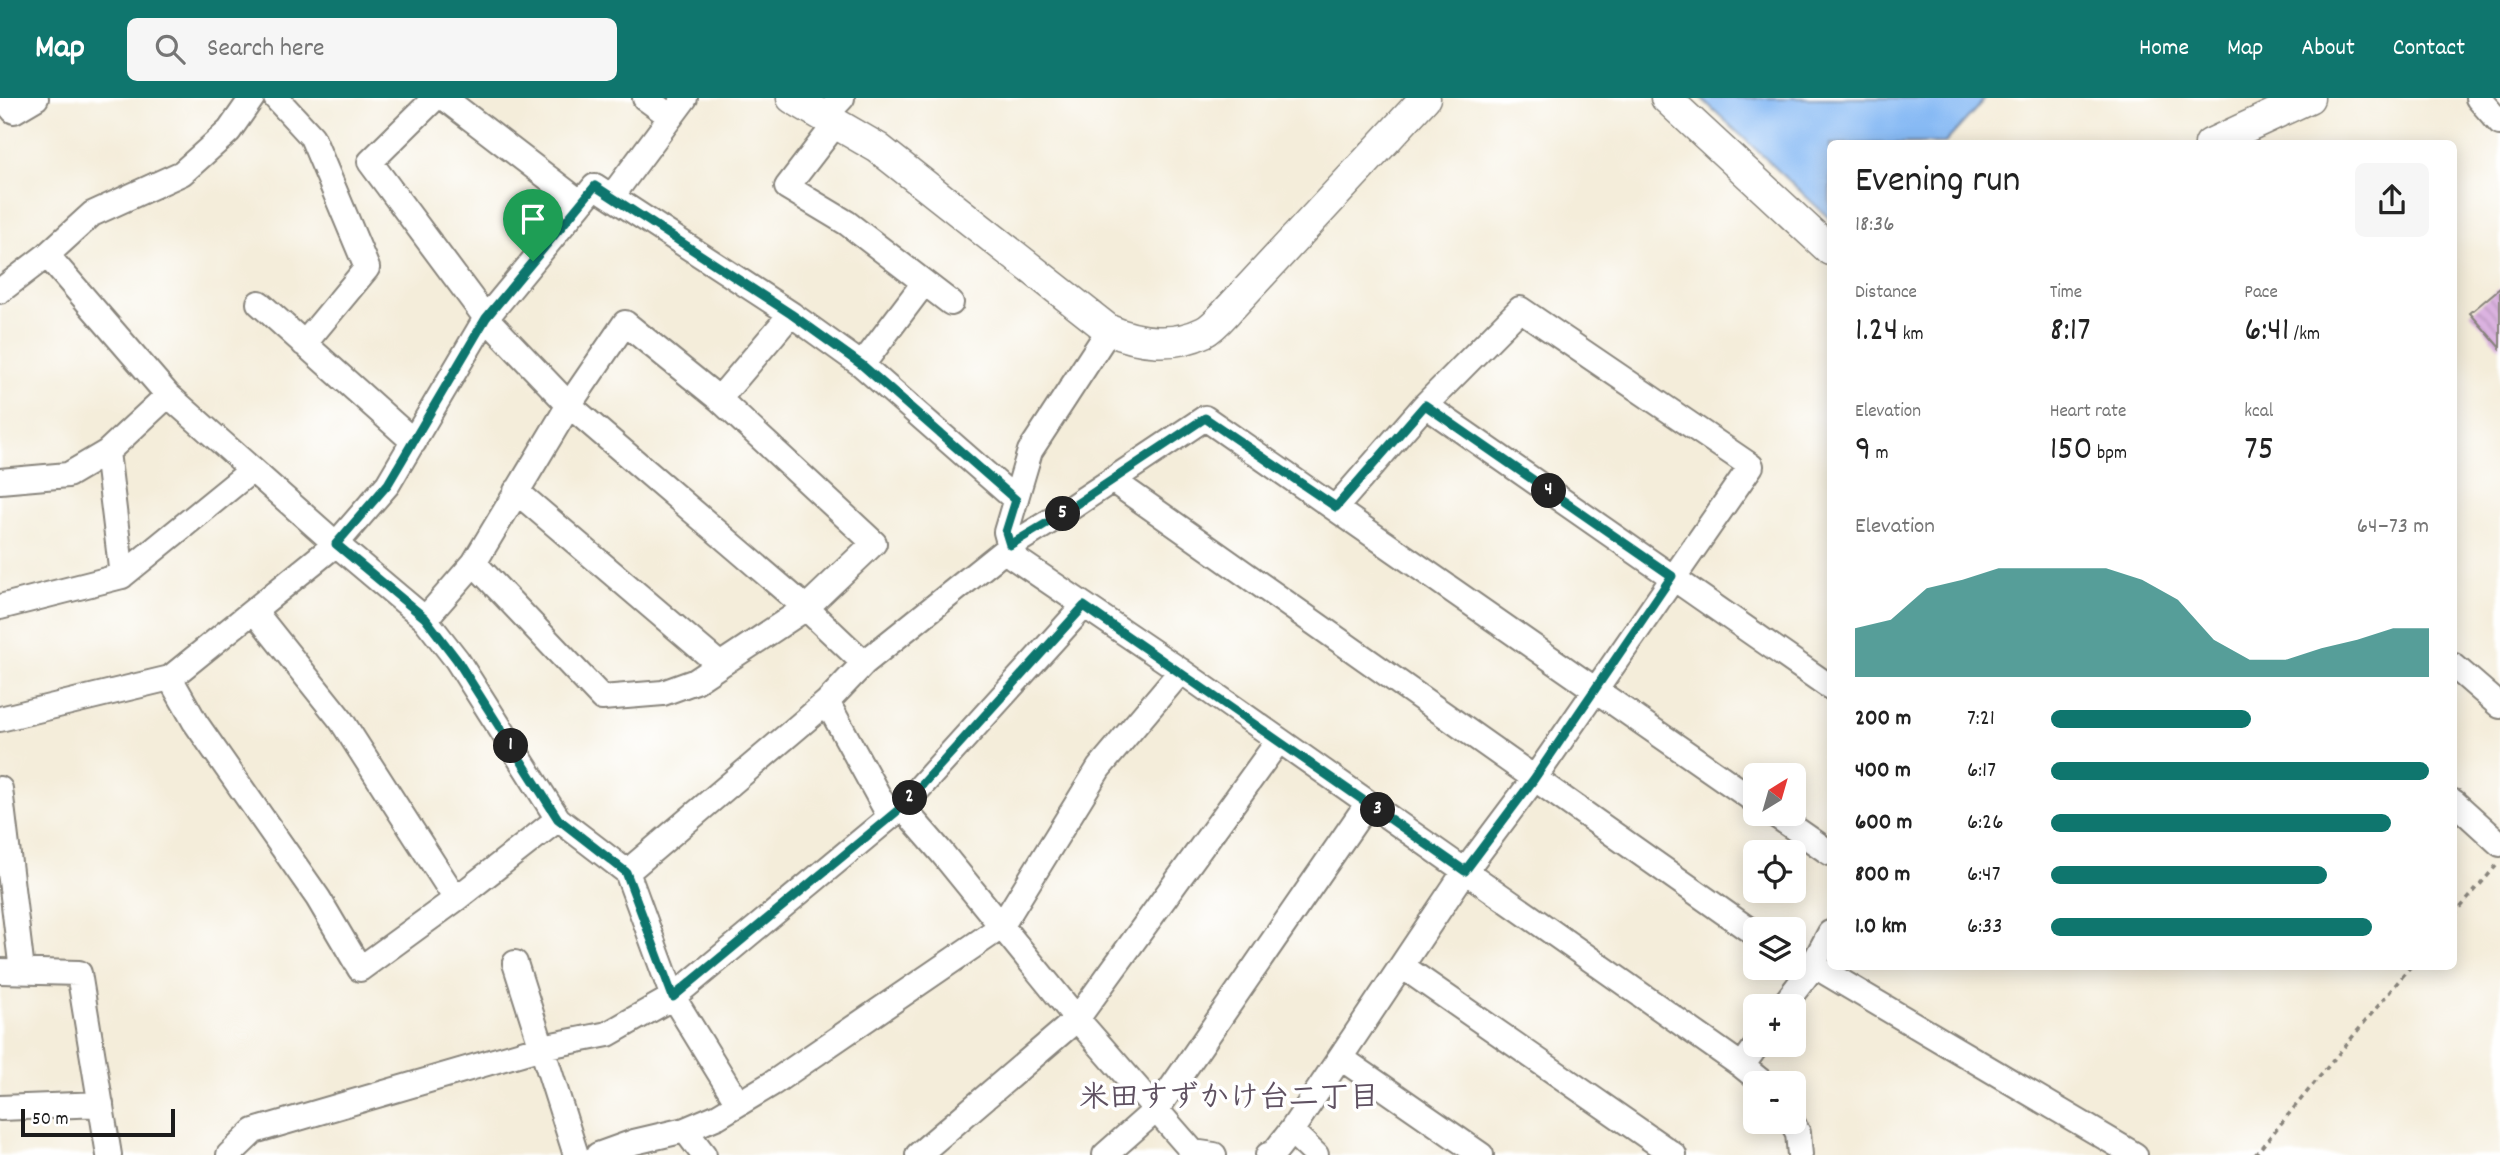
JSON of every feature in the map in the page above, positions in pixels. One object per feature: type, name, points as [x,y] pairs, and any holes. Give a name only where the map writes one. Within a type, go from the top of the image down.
[{"type":"street","points":[[3,98],[14,111],[36,98]]},
{"type":"street","points":[[0,291],[47,255],[92,214],[183,173],[229,131],[252,98]]},
{"type":"street","points":[[276,98],[312,137],[366,268],[304,344]]},
{"type":"street","points":[[435,98],[370,162],[486,318],[569,405],[806,608],[864,663]]},
{"type":"street","points":[[444,98],[581,203]]},
{"type":"street","points":[[612,196],[678,107],[645,98]]},
{"type":"street","points":[[792,98],[835,112],[1110,330],[1129,338],[1173,342],[1206,331],[1242,297],[1425,98]]},
{"type":"street","points":[[1667,98],[1827,247]]},
{"type":"street","points":[[2219,140],[2309,98]]},
{"type":"street","points":[[2478,98],[2500,123]]},
{"type":"street","points":[[835,112],[787,187],[847,223],[951,303]]},
{"type":"street","points":[[0,719],[170,678],[336,544],[388,484],[486,318],[595,186],[791,314],[862,365],[1016,500]]},
{"type":"street","points":[[47,255],[168,396],[336,544],[425,618],[457,660],[558,819],[626,872],[673,997],[738,1103]]},
{"type":"street","points":[[862,365],[924,282]]},
{"type":"street","points":[[259,303],[414,442]]},
{"type":"street","points":[[1268,1155],[1273,1154],[1291,1131],[1465,871],[1534,779],[1672,576],[1751,466],[1520,309],[1425,405],[1336,507]]},
{"type":"street","points":[[719,399],[791,314]]},
{"type":"street","points":[[425,618],[474,563],[569,405],[625,323],[719,399],[874,543],[806,608],[696,681],[663,693],[602,698],[474,563]]},
{"type":"street","points":[[1110,330],[1030,451],[1006,532],[1013,557],[1181,671],[1748,1071]]},
{"type":"street","points":[[0,481],[68,475],[107,452],[168,396]]},
{"type":"street","points":[[1425,405],[1827,685]]},
{"type":"street","points":[[626,872],[827,702],[864,663],[1010,545],[1057,517],[1205,418],[1743,792]]},
{"type":"street","points":[[107,452],[122,576]]},
{"type":"street","points":[[0,607],[122,576],[252,470]]},
{"type":"street","points":[[1112,480],[1743,926]]},
{"type":"street","points":[[516,491],[720,665]]},
{"type":"street","points":[[229,1155],[254,1130],[542,1047],[608,1034],[673,997],[896,812],[1084,606]]},
{"type":"street","points":[[254,611],[341,720],[456,899]]},
{"type":"street","points":[[2457,669],[2500,706]]},
{"type":"street","points":[[598,1155],[634,1142],[685,1130],[718,1116],[774,1083],[1001,926],[1099,768],[1181,671]]},
{"type":"street","points":[[170,678],[195,722],[318,898],[360,969],[456,899],[558,819]]},
{"type":"street","points":[[827,702],[896,812],[942,853],[1077,1019],[1193,1152],[1214,1155]]},
{"type":"street","points":[[918,1155],[1077,1019],[1279,740]]},
{"type":"street","points":[[0,789],[11,971],[79,973],[109,1155]]},
{"type":"street","points":[[1105,1155],[1157,1109],[1368,803]]},
{"type":"street","points":[[2457,805],[2500,844]]},
{"type":"street","points":[[1791,826],[1827,851]]},
{"type":"street","points":[[1806,965],[1827,937]]},
{"type":"street","points":[[514,962],[576,1155]]},
{"type":"street","points":[[1402,966],[1674,1155]]},
{"type":"street","points":[[1806,966],[1838,972],[2135,1155]]},
{"type":"street","points":[[1742,1066],[1748,1057]]},
{"type":"street","points":[[1341,1058],[1481,1155]]},
{"type":"street","points":[[0,1108],[101,1104]]},
{"type":"street","points":[[685,1130],[704,1155]]},
{"type":"street","points":[[1291,1131],[1316,1155]]},
{"type":"street","points":[[1798,1134],[1800,1155]]},
{"type":"path","points":[[2457,912],[2500,862]]},
{"type":"path","points":[[2255,1155],[2408,970]]},
{"type":"water","points":[[1701,98],[1986,98],[1948,140],[1827,140],[1827,216]]},
{"type":"building","points":[[2500,288],[2500,348],[2470,313]]},
{"type":"district","name":"米田すずかけ台二丁目","points":[[1229,1096]]},
{"type":"route","points":[[595,186],[612,196],[791,314],[862,365],[1016,500],[1006,532],[1010,545],[1057,517],[1205,418],[1336,507],[1425,405],[1672,576],[1534,779],[1465,871],[1084,606],[902,807],[673,997],[626,872],[558,819],[457,660],[425,618],[336,544],[388,484],[486,318],[533,261],[595,186]]}]
